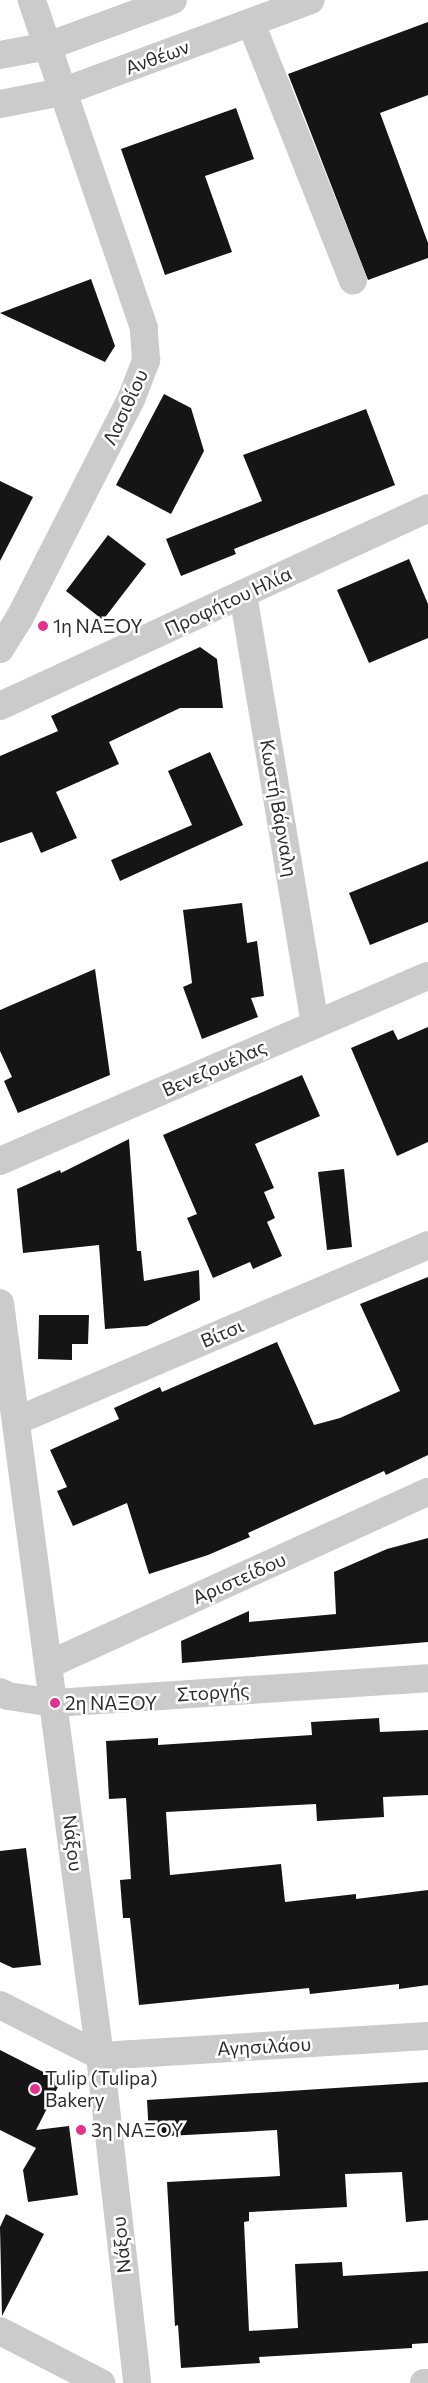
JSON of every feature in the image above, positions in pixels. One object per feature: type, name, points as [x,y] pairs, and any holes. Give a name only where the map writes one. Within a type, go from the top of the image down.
[{"type":"street","points":[[32,0],[48,46]]},
{"type":"street","points":[[0,55],[48,46],[174,0]]},
{"type":"street","name":"Ανθέων","points":[[0,104],[62,92],[311,0]]},
{"type":"street","points":[[251,22],[353,281]]},
{"type":"street","name":"Λασιθίου","points":[[0,649],[19,619],[132,397],[146,360],[144,328],[62,92],[48,46]]},
{"type":"street","name":"Προφήτου Ηλία","points":[[0,706],[428,508]]},
{"type":"street","name":"Κωστή Βάρναλη","points":[[242,594],[315,1023]]},
{"type":"street","name":"Βενεζουέλας","points":[[0,1161],[315,1023],[428,976]]},
{"type":"street","name":"Βίτσι","points":[[16,1421],[428,1245]]},
{"type":"street","name":"Νάξου","points":[[0,1303],[50,1664],[100,2056],[137,2383]]},
{"type":"street","name":"Αριστείδου","points":[[50,1664],[428,1492]]},
{"type":"street","name":"Στοργής","points":[[0,1692],[8,1696],[55,1703],[428,1678]]},
{"type":"street","points":[[0,2005],[100,2056]]},
{"type":"street","name":"Αγησιλάου","points":[[100,2056],[428,2036]]},
{"type":"street","points":[[0,2331],[101,2383]]},
{"type":"building","points":[[428,22],[428,95],[380,113],[428,243],[428,258],[368,280],[288,74]]},
{"type":"building","points":[[236,108],[254,159],[205,176],[232,252],[165,275],[121,149]]},
{"type":"building","points":[[91,279],[115,346],[105,362],[0,313]]},
{"type":"building","points":[[164,394],[191,408],[204,451],[171,514],[116,485]]},
{"type":"building","points":[[366,409],[395,485],[234,549],[236,554],[181,576],[166,539],[262,501],[243,455]]},
{"type":"building","points":[[0,481],[33,497],[0,561]]},
{"type":"building","points":[[108,535],[146,564],[103,620],[66,591]]},
{"type":"building","points":[[409,559],[428,604],[428,638],[369,663],[337,590]]},
{"type":"building","points":[[200,647],[217,659],[223,708],[180,708],[109,742],[119,764],[56,792],[77,838],[41,853],[32,832],[0,843],[0,756],[58,731],[51,716]]},
{"type":"building","points":[[210,752],[243,825],[120,881],[111,860],[192,825],[168,771]]},
{"type":"building","points":[[428,861],[428,922],[370,945],[349,893]]},
{"type":"building","points":[[242,903],[247,943],[257,941],[264,996],[251,998],[258,1017],[202,1039],[183,987],[192,983],[183,910]]},
{"type":"building","points":[[95,969],[110,1075],[18,1113],[4,1081],[12,1077],[0,1051],[0,1010]]},
{"type":"building","points":[[428,1027],[428,1142],[397,1156],[351,1048],[393,1030],[398,1040]]},
{"type":"building","points":[[302,1075],[320,1116],[255,1144],[274,1188],[264,1192],[275,1218],[267,1222],[282,1256],[253,1269],[250,1262],[213,1278],[187,1218],[197,1214],[163,1135]]},
{"type":"building","points":[[129,1139],[137,1251],[141,1251],[144,1281],[199,1270],[200,1300],[147,1326],[105,1329],[99,1245],[23,1253],[17,1189],[60,1170],[61,1173]]},
{"type":"building","points":[[344,1169],[352,1247],[327,1250],[318,1172]]},
{"type":"building","points":[[428,1277],[428,1455],[386,1475],[384,1471],[248,1533],[250,1537],[208,1555],[149,1574],[127,1503],[73,1526],[57,1491],[67,1487],[50,1450],[119,1419],[114,1408],[160,1387],[162,1392],[277,1342],[314,1425],[340,1418],[400,1391],[360,1304]]},
{"type":"building","points":[[39,1315],[89,1315],[88,1344],[72,1344],[72,1360],[38,1359]]},
{"type":"building","points":[[428,1538],[428,1642],[182,1663],[181,1641],[249,1611],[249,1622],[336,1614],[334,1572],[387,1549]]},
{"type":"building","points":[[379,1718],[380,1732],[428,1730],[428,1795],[383,1797],[384,1817],[317,1821],[316,1804],[166,1812],[170,1875],[281,1864],[285,1902],[356,1894],[356,1899],[428,1890],[428,1985],[399,1989],[399,1984],[310,1994],[309,1988],[139,2005],[130,1918],[123,1918],[120,1880],[131,1879],[126,1798],[109,1799],[106,1741],[158,1738],[158,1745],[312,1735],[311,1722]]},
{"type":"building","points":[[26,1848],[41,1965],[13,1968],[0,1962],[0,1851]]},
{"type":"building","points":[[0,2050],[61,2081],[36,2130],[69,2126],[78,2195],[28,2202],[23,2170],[36,2148],[0,2130]]},
{"type":"building","points":[[428,2082],[428,2220],[406,2222],[402,2172],[345,2174],[347,2207],[249,2212],[249,2221],[244,2222],[249,2331],[298,2328],[295,2264],[342,2262],[343,2276],[428,2271],[428,2343],[412,2344],[412,2348],[259,2357],[260,2363],[181,2368],[178,2325],[175,2326],[167,2182],[280,2176],[277,2130],[149,2137],[147,2100]]},
{"type":"building","points":[[6,2214],[44,2234],[2,2316],[0,2227]]},
{"type":"place","name":"1η ΝΑΞΟΥ","points":[[43,626]]},
{"type":"place","name":"2η ΝΑΞΟΥ","points":[[55,1703]]},
{"type":"place","name":"Tulip (Tulipa) Bakery","points":[[35,2089]]},
{"type":"place","name":"3η ΝΑΞΟΥ","points":[[81,2130]]}]
